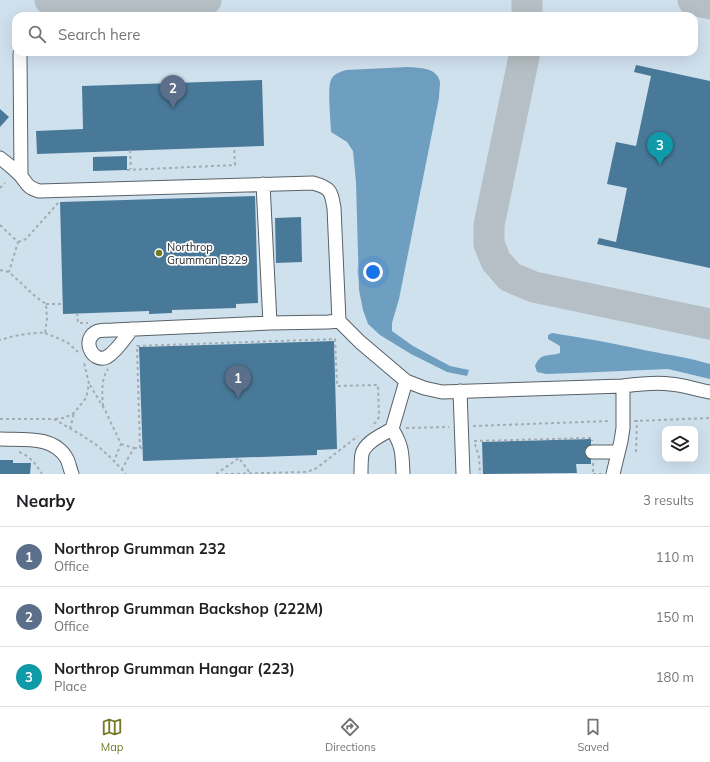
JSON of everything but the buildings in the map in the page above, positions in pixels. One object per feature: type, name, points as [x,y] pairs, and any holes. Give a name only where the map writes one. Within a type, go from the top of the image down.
[{"type":"lane","points":[[20,56],[21,176]]},
{"type":"lane","points":[[0,158],[21,176],[31,189],[39,191],[313,182],[324,185],[331,193],[334,208],[339,321],[360,342],[406,381],[424,388],[442,392],[669,384],[710,392]]},
{"type":"lane","points":[[263,184],[270,323]]},
{"type":"lane","points":[[132,329],[339,321]]},
{"type":"lane","points":[[362,474],[362,453],[367,445],[392,429],[406,381]]},
{"type":"lane","points":[[613,474],[623,428],[624,386]]},
{"type":"lane","points":[[460,391],[463,474]]},
{"type":"lane","points":[[392,429],[400,443],[403,474]]},
{"type":"lane","points":[[0,439],[37,440],[46,442],[62,452],[67,459],[72,474]]},
{"type":"lane","points":[[592,452],[618,452]]},
{"type":"path","points":[[127,170],[235,165],[234,147]]},
{"type":"path","points":[[130,150],[131,169]]},
{"type":"path","points":[[0,188],[5,183]]},
{"type":"path","points":[[18,242],[26,239],[62,199]]},
{"type":"path","points":[[0,225],[18,242]]},
{"type":"path","points":[[9,272],[18,242]]},
{"type":"path","points":[[0,270],[9,272],[36,297],[46,304],[63,304]]},
{"type":"path","points":[[45,333],[47,319],[46,304]]},
{"type":"path","points":[[77,313],[78,323],[93,322]]},
{"type":"path","points":[[0,340],[8,337],[45,333],[67,342],[77,351],[80,357]]},
{"type":"path","points":[[133,349],[137,346],[335,339],[337,386],[378,386],[379,417],[371,426]]},
{"type":"path","points":[[84,362],[89,384],[103,406],[121,444],[134,448],[141,448],[137,346]]},
{"type":"path","points":[[103,406],[106,370],[111,367]]},
{"type":"path","points":[[70,429],[74,413],[86,398],[89,384]]},
{"type":"path","points":[[0,419],[54,419],[64,418],[74,413]]},
{"type":"path","points":[[631,421],[710,418]]},
{"type":"path","points":[[54,419],[98,446],[126,474]]},
{"type":"path","points":[[636,452],[637,420]]},
{"type":"path","points":[[468,426],[617,421]]},
{"type":"path","points":[[406,428],[455,427]]},
{"type":"path","points":[[225,474],[305,472],[313,470],[360,434]]},
{"type":"path","points":[[472,434],[479,457],[480,474]]},
{"type":"path","points":[[474,441],[592,438],[593,474]]},
{"type":"path","points":[[114,461],[121,444]]},
{"type":"path","points":[[122,469],[134,448]]},
{"type":"path","points":[[14,451],[29,457],[42,474]]},
{"type":"path","points":[[216,474],[239,458],[250,474]]},
{"type":"shaded area","points":[[0,0],[710,0],[710,474],[0,474]]},
{"type":"water","points":[[408,67],[427,69],[435,73],[440,82],[440,86],[439,98],[399,299],[392,323],[392,331],[413,346],[450,366],[469,370],[467,376],[447,372],[411,354],[380,335],[368,324],[363,310],[359,290],[356,182],[353,151],[347,142],[331,132],[329,97],[330,84],[333,76],[346,70]]},
{"type":"water","points":[[552,333],[687,358],[710,364],[710,379],[668,369],[546,374],[537,372],[535,366],[542,357],[560,353],[560,346],[548,339],[548,335]]},
{"type":"taxiway","points":[[50,0],[61,4],[86,5],[206,0]]},
{"type":"taxiway","points":[[527,0],[527,12]]},
{"type":"taxiway","points":[[693,0],[710,4]]},
{"type":"taxiway","points":[[524,56],[489,225],[489,244],[496,261],[510,277],[534,287],[710,324]]},
{"type":"place","name":"Northrop Grumman Backshop (222M)","points":[[173,108]]},
{"type":"place","name":"Northrop Grumman Hangar (223)","points":[[660,165]]},
{"type":"place","name":"Northrop Grumman B229","points":[[159,253]]},
{"type":"place","name":"Northrop Grumman 232","points":[[238,398]]}]
